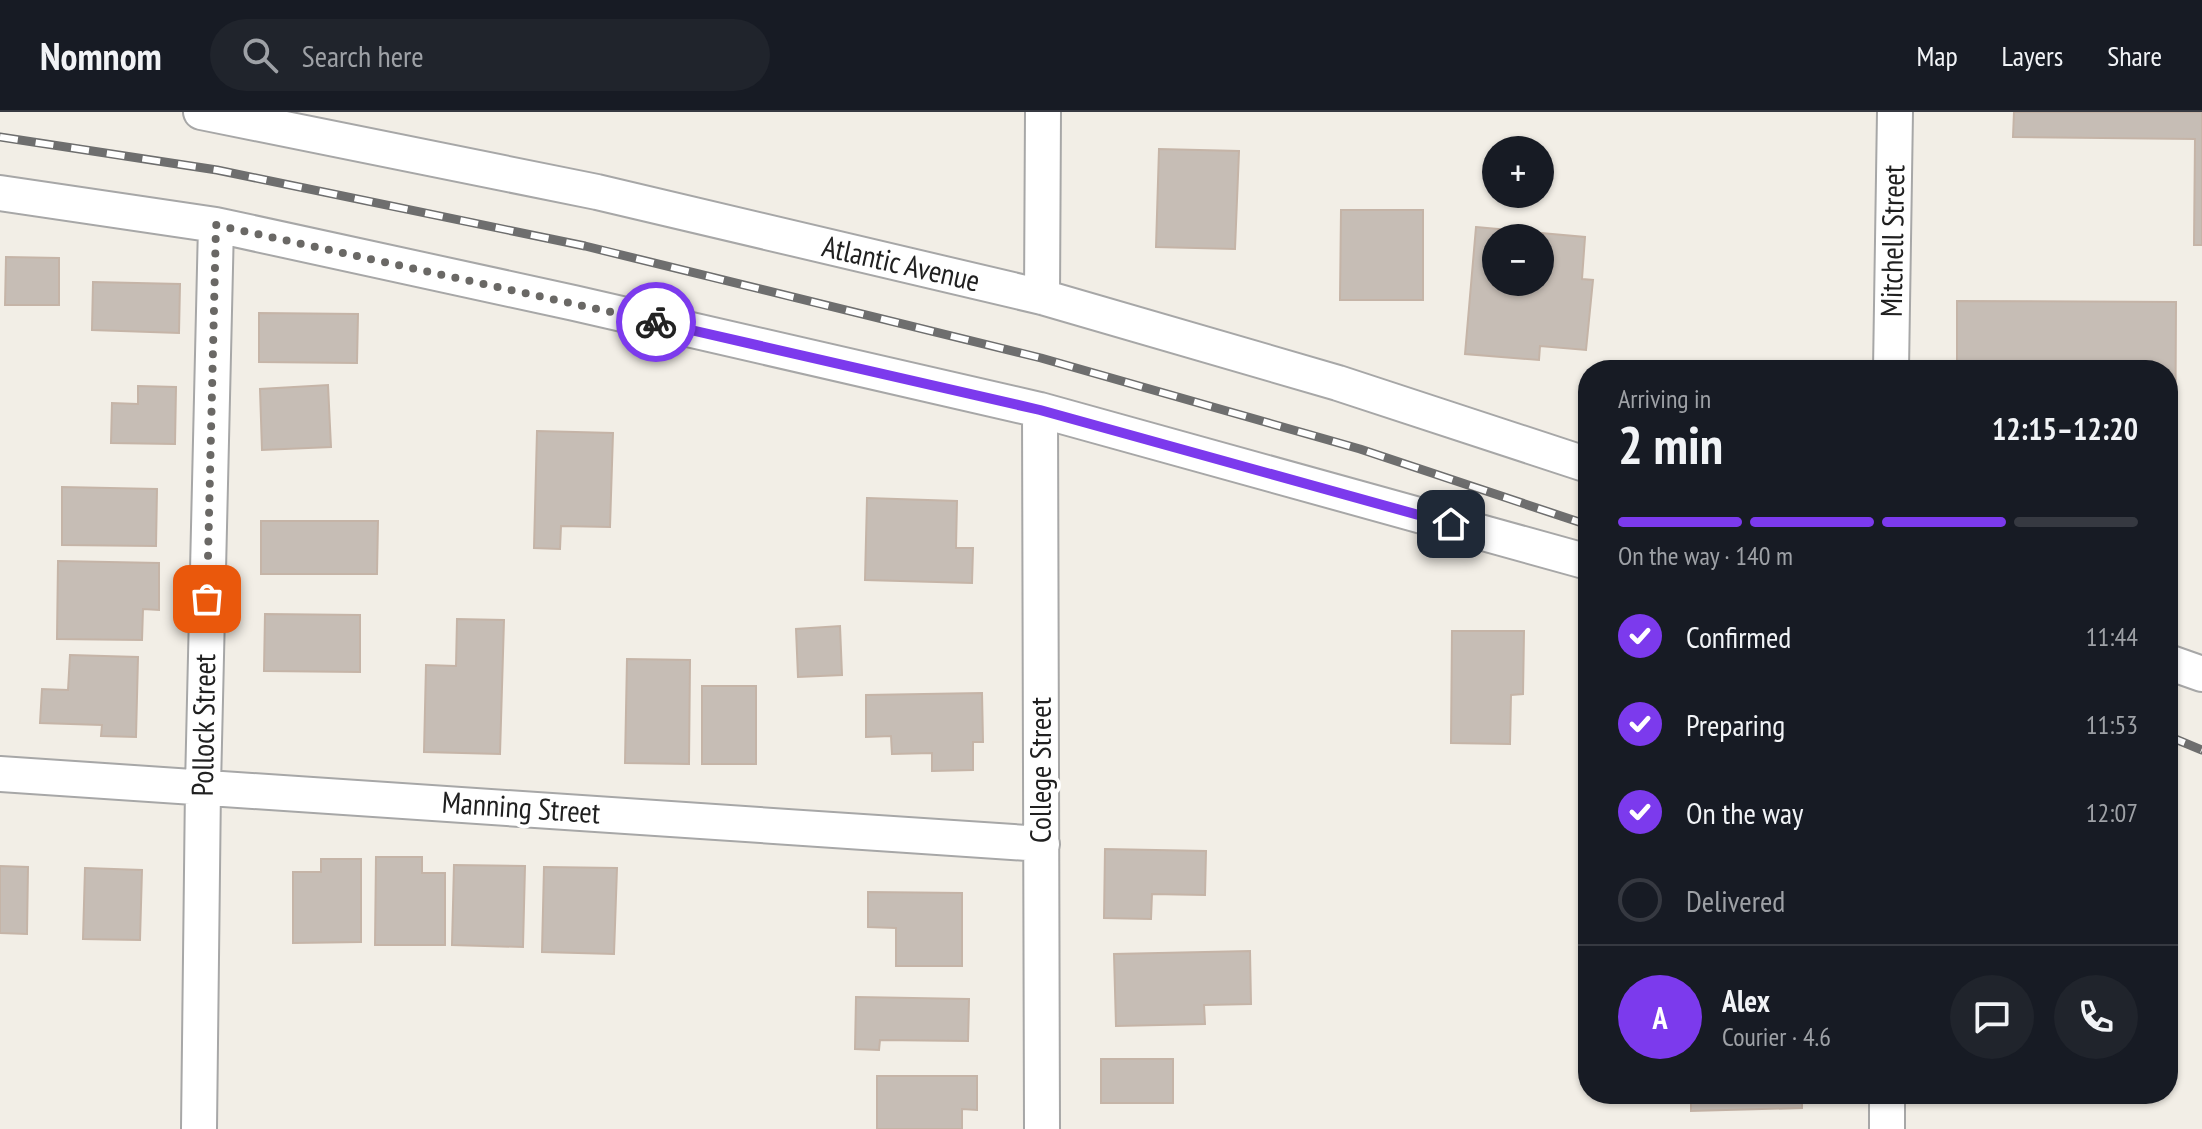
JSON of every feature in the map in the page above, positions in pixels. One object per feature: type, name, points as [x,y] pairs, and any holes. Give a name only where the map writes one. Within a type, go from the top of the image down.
[{"type":"street","points":[[1042,297],[1043,112]]},
{"type":"street","name":"Mitchell Street","points":[[1891,360],[1895,112]]},
{"type":"street","name":"Atlantic Avenue","points":[[213,113],[597,192],[1042,297],[1338,383],[1578,462]]},
{"type":"street","points":[[0,193],[216,225],[1040,410],[1578,559]]},
{"type":"street","name":"Pollock Street","points":[[199,1129],[203,786],[216,225]]},
{"type":"street","name":"College Street","points":[[1040,410],[1042,1129]]},
{"type":"street","points":[[2178,666],[2202,674]]},
{"type":"street","name":"Manning Street","points":[[0,774],[1042,844]]},
{"type":"street","points":[[1887,1104],[1887,1129]]},
{"type":"building","points":[[2014,112],[2202,112],[2202,245],[2194,245],[2195,139],[2013,137]]},
{"type":"building","points":[[1159,149],[1239,151],[1235,249],[1156,247]]},
{"type":"building","points":[[1341,210],[1423,210],[1423,300],[1340,300]]},
{"type":"building","points":[[1476,227],[1482,228],[1482,296],[1554,296],[1554,234],[1585,237],[1582,279],[1593,280],[1586,350],[1540,346],[1539,360],[1465,354]]},
{"type":"building","points":[[6,257],[59,258],[59,305],[5,305]]},
{"type":"building","points":[[93,282],[180,284],[179,333],[92,330]]},
{"type":"building","points":[[1957,301],[2176,302],[2176,360],[1957,360]]},
{"type":"building","points":[[259,313],[358,314],[357,363],[259,362]]},
{"type":"building","points":[[328,385],[331,447],[262,450],[260,389]]},
{"type":"building","points":[[138,386],[176,387],[175,444],[111,443],[112,403],[138,404]]},
{"type":"building","points":[[537,431],[613,433],[610,527],[561,526],[560,549],[534,548]]},
{"type":"building","points":[[62,487],[157,489],[156,546],[62,545]]},
{"type":"building","points":[[867,498],[957,501],[956,548],[973,548],[972,583],[865,580]]},
{"type":"building","points":[[261,521],[378,521],[377,574],[261,574]]},
{"type":"building","points":[[58,561],[159,563],[159,610],[143,609],[142,640],[57,639]]},
{"type":"building","points":[[265,614],[360,615],[360,672],[264,671]]},
{"type":"building","points":[[457,619],[504,620],[500,754],[424,752],[426,665],[456,666]]},
{"type":"building","points":[[840,626],[842,675],[798,677],[796,629]]},
{"type":"building","points":[[1452,631],[1524,631],[1523,694],[1511,695],[1510,744],[1451,743]]},
{"type":"building","points":[[70,655],[138,657],[136,737],[101,736],[102,725],[40,723],[42,689],[68,690]]},
{"type":"building","points":[[627,659],[690,660],[689,764],[625,763]]},
{"type":"building","points":[[702,686],[756,686],[756,764],[702,764]]},
{"type":"building","points":[[982,693],[983,742],[973,742],[973,770],[932,771],[932,753],[892,754],[891,736],[866,737],[866,695]]},
{"type":"building","points":[[1105,849],[1206,851],[1205,895],[1152,894],[1151,919],[1104,918]]},
{"type":"building","points":[[376,857],[422,857],[422,873],[445,873],[445,945],[375,945]]},
{"type":"building","points":[[321,859],[361,859],[361,942],[293,943],[293,872],[321,872]]},
{"type":"building","points":[[454,865],[525,866],[523,947],[452,945]]},
{"type":"building","points":[[0,866],[28,867],[27,934],[0,933]]},
{"type":"building","points":[[544,867],[617,868],[614,954],[542,952]]},
{"type":"building","points":[[85,868],[142,870],[140,940],[83,939]]},
{"type":"building","points":[[868,892],[962,893],[962,966],[896,966],[896,928],[868,927]]},
{"type":"building","points":[[1250,951],[1251,1004],[1204,1005],[1205,1024],[1116,1026],[1114,954]]},
{"type":"building","points":[[856,997],[969,999],[968,1041],[880,1040],[879,1050],[855,1049]]},
{"type":"building","points":[[1101,1059],[1173,1059],[1173,1103],[1101,1103]]},
{"type":"building","points":[[877,1076],[977,1076],[977,1110],[962,1109],[962,1129],[877,1129]]},
{"type":"building","points":[[1691,1104],[1802,1104],[1802,1108],[1691,1111]]},
{"type":"railway","points":[[0,137],[217,170],[585,246],[1041,358],[1360,449],[1578,522]]},
{"type":"railway","points":[[2178,740],[2202,750]]},
{"type":"way so far","points":[[207,599],[216,225],[656,322]]},
{"type":"route","points":[[656,322],[1040,410],[1451,524]]}]
